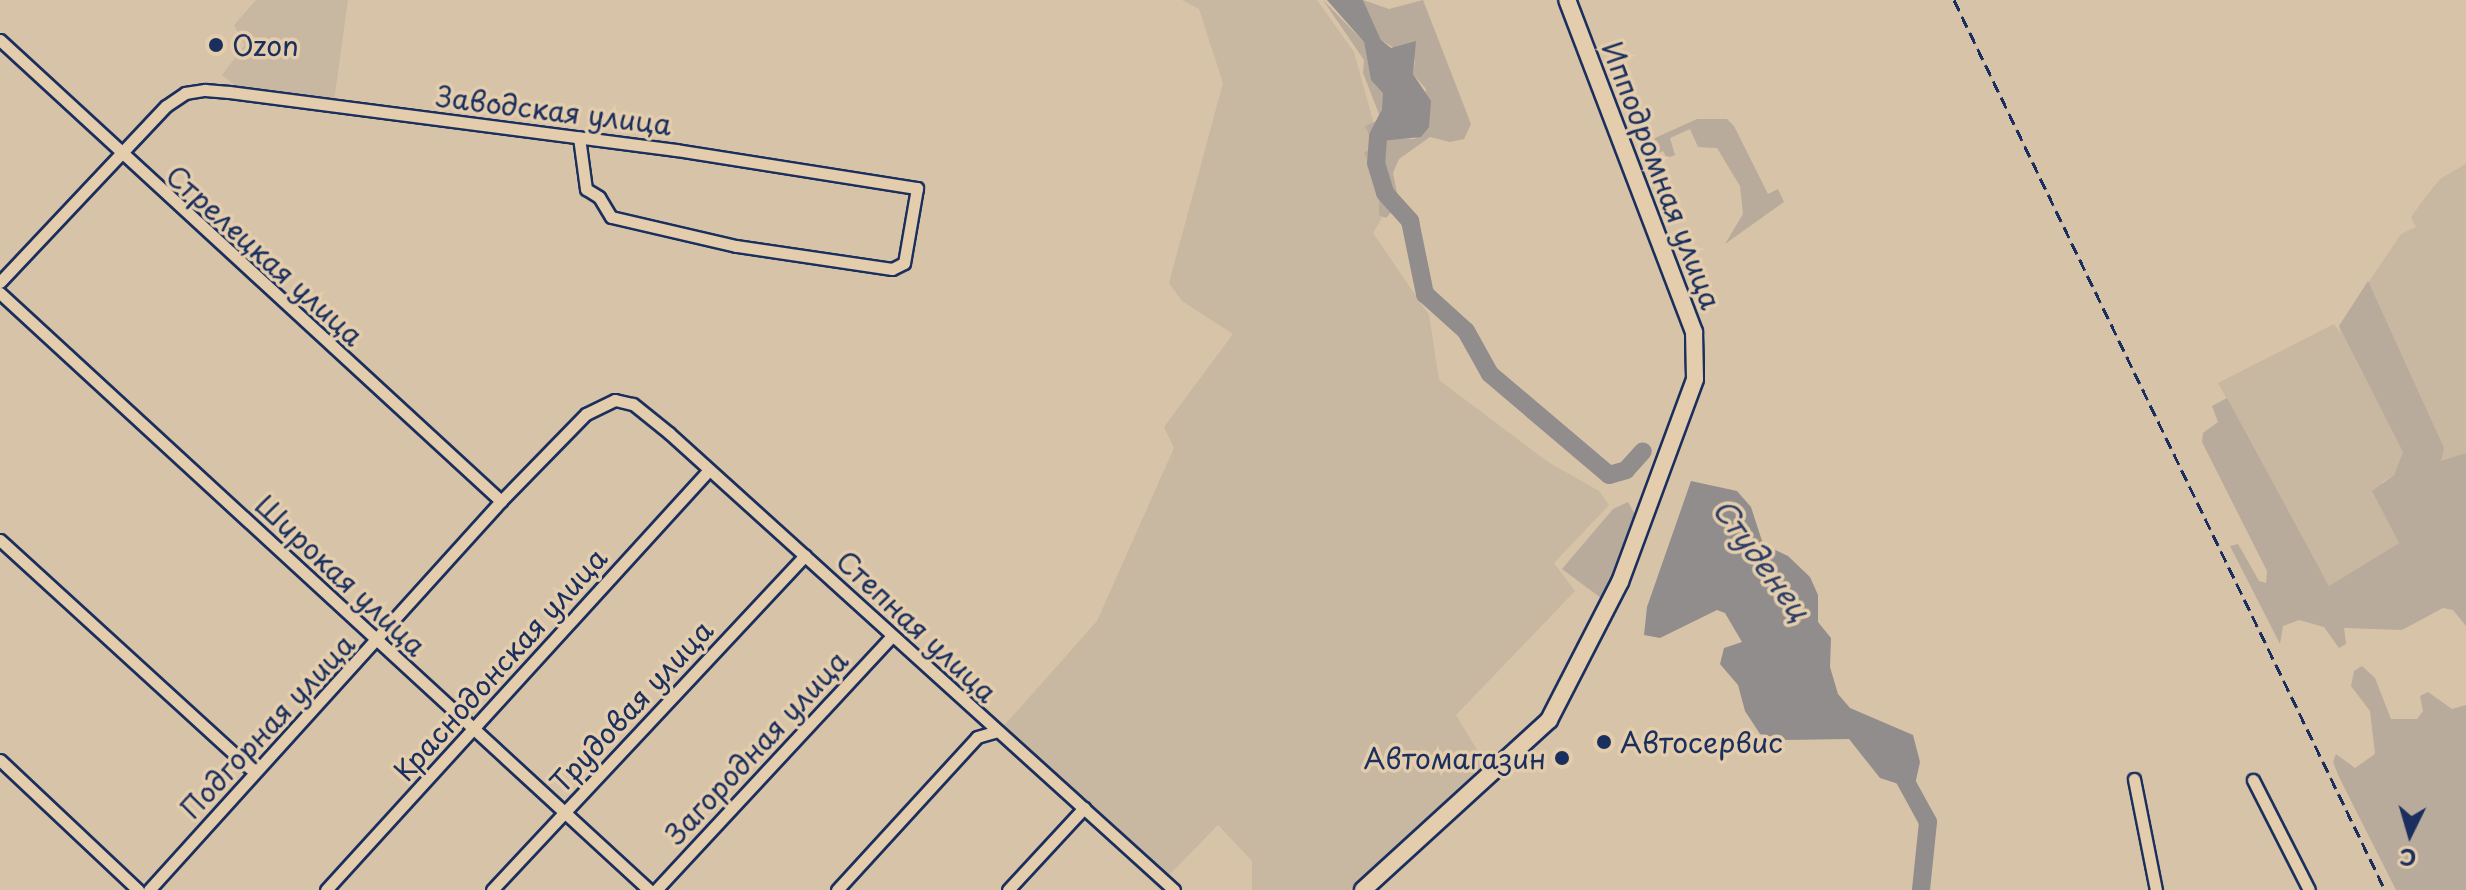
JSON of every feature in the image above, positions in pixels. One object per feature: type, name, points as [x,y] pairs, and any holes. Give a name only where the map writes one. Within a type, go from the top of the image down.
[{"type":"main road","name":"Ипподромная улица","points":[[1363,890],[1549,720],[1620,582],[1696,372],[1697,343],[1682,297],[1567,0]]},
{"type":"street","name":"Стрелецкая улица","points":[[0,40],[119,155],[501,501]]},
{"type":"street","name":"Заводская улица","points":[[119,155],[185,93],[214,90],[579,137],[917,188],[904,263],[892,269],[783,253],[611,217],[599,197],[586,189],[579,137]]},
{"type":"street","points":[[0,282],[119,155]]},
{"type":"street","name":"Широкая улица","points":[[0,293],[473,728],[563,815],[649,890]]},
{"type":"street","name":"Подгорная улица","points":[[149,890],[254,772],[378,642],[501,501],[586,414],[605,402],[625,401]]},
{"type":"street","name":"Степная улица","points":[[625,401],[641,409],[805,555],[995,732],[1174,890]]},
{"type":"street","name":"Краснодонская улица","points":[[326,890],[709,470]]},
{"type":"street","points":[[0,540],[254,772]]},
{"type":"street","name":"Трудовая улица","points":[[492,890],[805,555]]},
{"type":"street","name":"Загородная улица","points":[[656,890],[892,636]]},
{"type":"street","points":[[837,890],[977,737],[995,732]]},
{"type":"street","points":[[0,760],[138,890]]},
{"type":"street","points":[[2134,779],[2156,890]]},
{"type":"street","points":[[2253,780],[2309,890]]},
{"type":"street","points":[[1008,890],[1084,808]]},
{"type":"shaded area","points":[[256,0],[348,0],[334,101],[237,87],[222,75],[245,45],[234,25]]},
{"type":"shaded area","points":[[1182,0],[1317,0],[1354,52],[1394,197],[1373,233],[1429,315],[1439,380],[1548,462],[1599,491],[1609,505],[1554,563],[1575,591],[1456,715],[1485,763],[1350,890],[1252,890],[1252,861],[1218,825],[1167,877],[1002,728],[1097,621],[1174,448],[1164,427],[1233,334],[1182,301],[1169,283],[1223,83],[1199,9]]},
{"type":"shaded area","points":[[1323,0],[1364,42],[1371,79],[1384,93],[1382,119],[1378,137],[1415,139],[1426,89],[1413,74],[1415,61],[1381,40],[1363,0],[1389,9],[1423,0],[1471,124],[1464,139],[1450,142],[1430,137],[1399,159],[1393,173],[1399,203],[1386,218],[1379,215],[1379,182],[1364,153],[1374,146],[1365,126],[1381,119],[1363,73],[1364,60]]},
{"type":"shaded area","points":[[1697,119],[1727,119],[1734,126],[1768,194],[1778,189],[1784,202],[1725,244],[1743,214],[1740,186],[1717,148],[1698,147],[1690,129],[1670,138],[1675,155],[1667,158],[1663,151],[1651,156],[1649,151],[1655,138]]},
{"type":"shaded area","points":[[2466,164],[2466,453],[2441,462],[2403,452],[2394,475],[2382,482],[2399,543],[2329,586],[2218,383],[2334,324],[2341,334],[2339,326],[2401,234],[2416,227],[2411,217],[2424,199],[2440,179]]},
{"type":"shaded area","points":[[2368,281],[2444,448],[2441,461],[2466,453],[2466,626],[2453,610],[2443,608],[2402,630],[2344,628],[2346,644],[2339,648],[2324,627],[2299,620],[2283,626],[2280,644],[2230,546],[2238,544],[2259,581],[2266,583],[2267,571],[2202,442],[2203,433],[2218,422],[2212,406],[2227,398],[2329,586],[2399,543],[2372,491],[2394,475],[2403,452],[2339,326]]},
{"type":"shaded area","points":[[1628,502],[1637,518],[1601,598],[1562,569],[1613,509]]},
{"type":"shaded area","points":[[2362,666],[2375,678],[2391,719],[2417,719],[2423,711],[2420,696],[2428,692],[2452,709],[2466,705],[2466,890],[2396,890],[2339,777],[2333,762],[2336,754],[2355,768],[2375,754],[2370,711],[2351,686],[2354,671]]},
{"type":"water","points":[[1327,0],[1363,0],[1381,40],[1391,48],[1416,41],[1413,74],[1431,101],[1429,127],[1421,137],[1380,141],[1383,93],[1371,80],[1364,42]]},
{"type":"water","points":[[1691,481],[1737,491],[1751,507],[1763,544],[1788,556],[1810,577],[1818,595],[1818,622],[1831,638],[1830,667],[1838,694],[1850,708],[1913,735],[1920,762],[1914,789],[1880,778],[1849,739],[1786,740],[1760,734],[1745,711],[1738,685],[1720,664],[1724,648],[1742,642],[1725,613],[1717,610],[1660,638],[1644,635],[1647,607]]},
{"type":"waterway","name":"Студенец","points":[[1388,117],[1378,137],[1376,163],[1385,193],[1410,221],[1425,294],[1466,331],[1490,374],[1609,475],[1626,470],[1643,451]]},
{"type":"waterway","name":"Студенец","points":[[1899,769],[1928,822],[1921,890]]},
{"type":"railway","points":[[1954,0],[2385,890]]},
{"type":"place","name":"Ozon","points":[[216,45]]},
{"type":"place","name":"Автосервис","points":[[1604,742]]},
{"type":"place","name":"Автомагазин","points":[[1562,758]]}]
